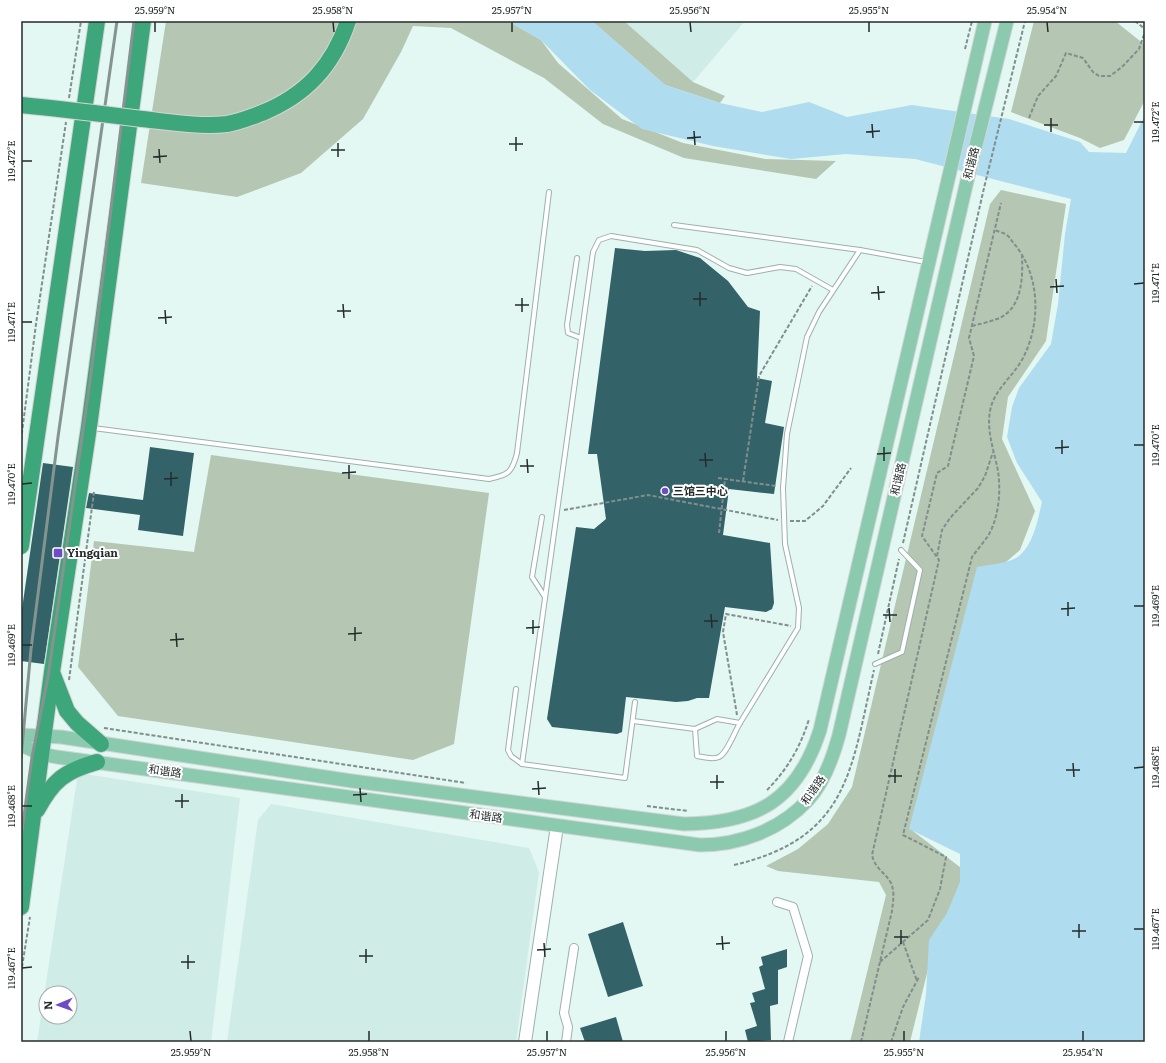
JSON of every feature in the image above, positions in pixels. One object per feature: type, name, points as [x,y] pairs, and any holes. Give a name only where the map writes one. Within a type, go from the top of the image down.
[{"type":"highway","points":[[21,546],[97,21]]},
{"type":"highway","points":[[21,906],[52,672],[89,427],[143,21]]},
{"type":"highway","points":[[21,96],[184,116],[217,115],[248,110],[279,97],[310,73],[327,50],[339,21]]},
{"type":"highway","points":[[21,104],[191,124],[227,124],[252,117],[278,106],[298,94],[318,77],[333,56],[348,21]]},
{"type":"highway","points":[[21,482],[26,515]]},
{"type":"highway","points":[[52,672],[68,711],[77,723],[101,744]]},
{"type":"highway","points":[[34,817],[53,785],[65,774],[76,768],[98,762]]},
{"type":"main road","name":"和谐路","points":[[21,736],[44,736],[352,781],[684,824],[722,822],[756,813],[770,805],[786,791],[797,778],[816,743],[820,730],[985,21]]},
{"type":"main road","name":"和谐路","points":[[21,745],[42,754],[700,845],[735,842],[764,831],[791,816],[808,800],[821,780],[834,755],[967,181],[1007,21]]},
{"type":"street","points":[[525,1042],[557,826]]},
{"type":"street","points":[[777,902],[793,908],[808,956],[788,1042]]},
{"type":"street","points":[[566,1042],[568,1027],[564,1013],[574,948]]},
{"type":"lane","points":[[89,427],[489,479],[501,477],[512,469],[517,453],[549,192]]},
{"type":"lane","points":[[674,225],[860,250],[929,262]]},
{"type":"lane","points":[[522,764],[593,252],[599,240],[611,236],[697,250],[729,268],[747,273],[780,267],[796,269],[833,290]]},
{"type":"lane","points":[[695,729],[697,756],[710,758],[719,757],[725,750],[798,628],[799,608],[785,544],[783,488],[787,434],[796,381],[807,337],[819,312],[860,250]]},
{"type":"lane","points":[[577,258],[567,325],[568,333],[581,338]]},
{"type":"lane","points":[[542,517],[532,577],[545,597]]},
{"type":"lane","points":[[875,664],[902,652],[920,570],[901,550]]},
{"type":"lane","points":[[516,689],[508,750],[511,756],[522,764],[625,778],[635,702]]},
{"type":"lane","points":[[632,721],[695,729],[717,719],[740,723]]},
{"type":"path","points":[[69,99],[81,21]]},
{"type":"path","points":[[984,188],[1025,21]]},
{"type":"path","points":[[1029,118],[1038,96],[1056,76],[1066,53],[1083,58],[1093,72],[1099,76],[1110,76],[1122,67],[1139,49],[1145,31],[1135,21]]},
{"type":"path","points":[[21,440],[37,316],[67,114]]},
{"type":"path","points":[[861,1042],[892,911],[894,896],[890,882],[874,863],[872,855],[939,560],[922,536],[937,473],[948,466],[974,356],[970,338],[972,326],[1001,203]]},
{"type":"path","points":[[880,962],[928,920],[940,889],[946,858],[903,835],[972,557],[989,534],[996,513],[999,477],[989,430],[990,411],[994,397],[1023,358],[1030,339],[1035,318],[1036,295],[1031,274],[1022,255],[1008,236],[995,230]]},
{"type":"path","points":[[972,326],[998,319],[1007,313],[1016,303],[1021,286],[1022,255]]},
{"type":"path","points":[[743,481],[759,376],[816,280]]},
{"type":"path","points":[[936,556],[942,530],[950,518],[978,488],[985,476],[993,450]]},
{"type":"path","points":[[557,511],[648,496],[784,521],[805,521],[823,506],[851,468]]},
{"type":"path","points":[[718,478],[777,487]]},
{"type":"path","points":[[719,532],[725,479]]},
{"type":"path","points":[[70,688],[94,491]]},
{"type":"path","points":[[735,704],[723,632],[726,614],[798,628]]},
{"type":"path","points":[[762,795],[777,780],[790,762],[804,735],[811,715]]},
{"type":"path","points":[[97,725],[103,728],[466,783]]},
{"type":"path","points":[[645,806],[692,811]]},
{"type":"path","points":[[903,942],[917,981]]},
{"type":"path","points":[[891,1042],[903,1007],[919,977]]},
{"type":"shaded area","points":[[624,21],[745,21],[693,82]]},
{"type":"shaded area","points":[[78,773],[240,798],[211,1042],[37,1042],[40,1025],[78,1025],[78,985],[46,985]]},
{"type":"shaded area","points":[[271,804],[529,848],[539,872],[516,1042],[227,1042],[258,820]]},
{"type":"green space","points":[[166,21],[508,21],[541,40],[558,63],[622,119],[683,143],[765,159],[836,161],[816,179],[684,158],[603,124],[544,78],[451,28],[413,26],[401,52],[363,119],[301,173],[237,197],[141,183]]},
{"type":"green space","points":[[592,21],[624,21],[693,82],[725,96],[720,103],[665,85]]},
{"type":"green space","points":[[1034,21],[1115,21],[1145,45],[1145,100],[1124,140],[1100,148],[1080,138],[1011,112]]},
{"type":"green space","points":[[1001,190],[1066,204],[1046,341],[1008,397],[1002,439],[1035,511],[1020,550],[980,584],[913,831],[965,871],[933,949],[910,1042],[850,1042],[886,895],[879,882],[778,871],[766,866],[798,849],[828,824],[852,787],[990,204]]},
{"type":"green space","points":[[211,455],[489,493],[454,744],[413,760],[118,716],[78,667],[94,541],[194,552]]},
{"type":"water","points":[[508,21],[592,21],[665,85],[720,103],[762,112],[809,102],[847,117],[912,105],[1009,119],[1080,142],[1089,152],[1126,153],[1145,115],[1145,1042],[919,1042],[926,994],[929,940],[947,913],[960,882],[960,854],[909,829],[977,567],[997,564],[1016,558],[1027,547],[1031,540],[1039,517],[1042,502],[1017,463],[1007,437],[1012,407],[1019,388],[1051,344],[1058,304],[1065,234],[1071,199],[915,159],[846,154],[791,159],[713,146],[642,129],[590,90],[541,40]]},
{"type":"building","name":"三馆三中心","points":[[615,248],[645,251],[676,250],[700,258],[728,281],[748,307],[760,311],[757,378],[772,381],[765,423],[784,427],[774,494],[729,489],[723,535],[770,543],[774,603],[772,609],[766,612],[725,607],[709,698],[697,698],[688,701],[676,702],[626,697],[622,732],[617,734],[552,727],[547,719],[576,527],[594,529],[606,519],[597,454],[588,454]]},
{"type":"building","points":[[150,447],[194,453],[183,536],[138,530],[140,515],[86,508],[89,493],[143,500]]},
{"type":"building","points":[[43,463],[73,467],[44,664],[21,661],[21,616]]},
{"type":"building","points":[[623,922],[643,986],[608,997],[588,934]]},
{"type":"building","points":[[787,949],[787,967],[778,970],[778,1004],[770,1006],[771,1040],[748,1042],[745,1030],[757,1026],[750,1003],[755,1002],[752,993],[765,989],[759,967],[763,965],[761,957]]},
{"type":"building","points":[[616,1017],[623,1042],[585,1042],[580,1028]]},
{"type":"railway","points":[[21,758],[31,649],[58,437],[117,21]]},
{"type":"railway","points":[[21,838],[32,757],[48,677],[90,381],[134,21]]},
{"type":"place","name":"三馆三中心","points":[[665,491]]},
{"type":"place","name":"Yingqian","points":[[58,553]]}]
